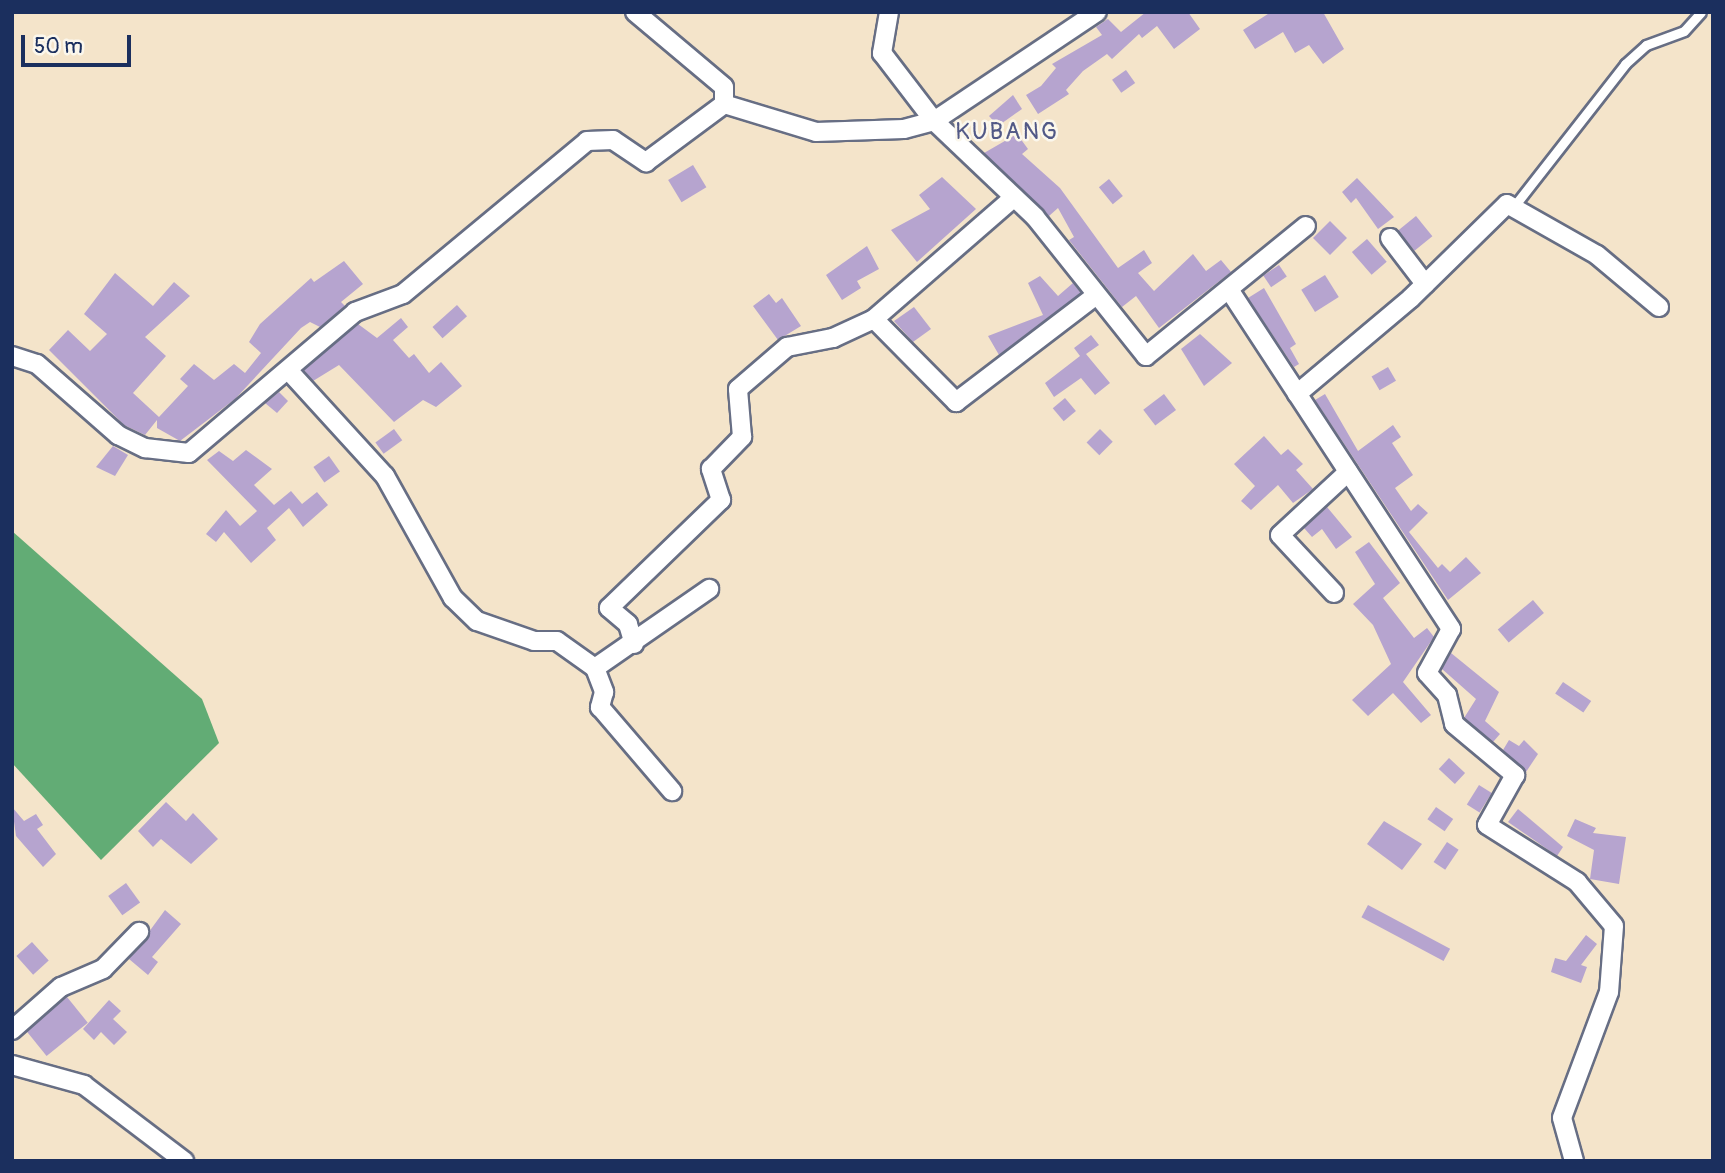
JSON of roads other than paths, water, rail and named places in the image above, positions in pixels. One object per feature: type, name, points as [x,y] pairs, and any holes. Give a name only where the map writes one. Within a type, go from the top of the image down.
[{"type":"street","points":[[12,356],[37,365],[118,435],[175,453],[204,443],[355,312],[403,294],[587,141],[612,140],[646,162],[724,104],[727,93],[716,79],[635,12]]},
{"type":"street","points":[[889,12],[882,52],[934,121],[1013,198],[1095,296],[1151,357],[1306,226]]},
{"type":"street","points":[[724,104],[816,132],[904,129],[934,121],[1097,12]]},
{"type":"street","points":[[635,644],[628,624],[609,608],[721,500],[711,469],[742,438],[738,389],[787,347],[833,338],[874,319],[1013,198]]},
{"type":"street","points":[[1297,394],[1425,284],[1500,208],[1515,205],[1597,254],[1659,307]]},
{"type":"street","points":[[1390,238],[1425,284]]},
{"type":"street","points":[[1230,291],[1451,629],[1427,671],[1447,695],[1452,721],[1515,775],[1487,825],[1577,882],[1614,926],[1609,992],[1562,1118],[1574,1161]]},
{"type":"street","points":[[874,319],[956,402],[1095,296]]},
{"type":"street","points":[[289,371],[385,477],[465,611],[534,641],[557,641],[595,668],[604,692],[600,707],[672,791]]},
{"type":"street","points":[[1334,593],[1280,535],[1348,472]]},
{"type":"street","points":[[595,668],[635,644],[709,589]]},
{"type":"street","points":[[12,1030],[61,987],[103,969],[139,932]]},
{"type":"street","points":[[12,1065],[84,1085],[184,1161]]},
{"type":"lane","points":[[1515,205],[1625,64],[1646,45],[1666,43],[1684,31],[1701,12]]},
{"type":"district","name":"KUBANG","points":[[1007,132]]}]
